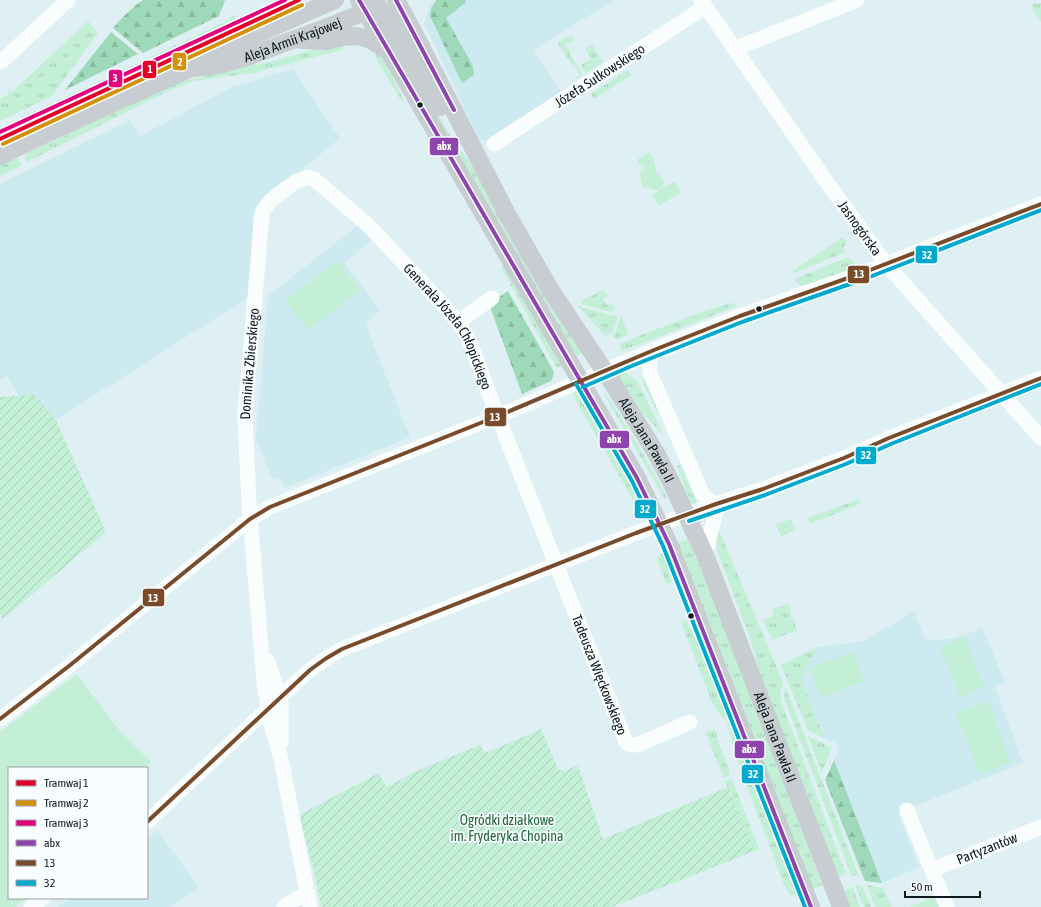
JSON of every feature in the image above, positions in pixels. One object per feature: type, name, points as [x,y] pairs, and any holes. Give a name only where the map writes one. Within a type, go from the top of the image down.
[{"type":"main road","name":"Aleja Armii Krajowej","points":[[0,156],[191,68],[214,53],[335,0]]},
{"type":"main road","name":"Aleja Jana Pawła II","points":[[396,0],[507,214],[550,289],[615,386],[656,452],[687,515],[705,555],[841,907]]},
{"type":"main road","name":"Aleja Armii Krajowej","points":[[191,68],[219,65],[235,61],[293,40],[373,3]]},
{"type":"main road","name":"Aleja Jana Pawła II","points":[[373,3],[388,50],[637,478],[670,544],[811,907]]},
{"type":"main road","points":[[373,3],[391,24],[458,138],[490,181]]},
{"type":"main road","points":[[293,40],[328,42],[341,37],[357,36],[369,39],[388,50]]},
{"type":"street","points":[[1,62],[68,0]]},
{"type":"street","points":[[734,49],[857,0]]},
{"type":"street","name":"Jasnogórska","points":[[703,4],[828,184],[886,264],[1041,438]]},
{"type":"street","name":"Józefa Sułkowskiego","points":[[494,144],[703,4]]},
{"type":"street","name":"Generała Józefa Chłopickiego","points":[[264,209],[271,200],[296,182],[308,177],[314,178],[368,225],[458,322],[469,340],[556,565]]},
{"type":"street","points":[[0,719],[69,666],[250,519],[270,507],[498,416],[604,370],[740,316],[886,264],[1041,204]]},
{"type":"street","name":"Dominika Zbierskiego","points":[[261,644],[250,519],[245,415],[260,222],[264,209]]},
{"type":"street","points":[[458,322],[492,298]]},
{"type":"street","points":[[654,350],[649,363],[650,373],[702,493],[707,499],[716,504]]},
{"type":"street","points":[[148,821],[310,670],[325,659],[342,650],[660,524],[763,489],[844,458],[893,436],[1041,378]]},
{"type":"street","points":[[705,555],[716,511],[716,504]]},
{"type":"street","name":"Tadeusza Więckowskiego","points":[[556,565],[626,742],[628,744],[637,745],[690,722]]},
{"type":"street","points":[[261,644],[280,697],[281,759]]},
{"type":"street","points":[[261,644],[268,709],[281,759],[309,901],[296,898],[284,907]]},
{"type":"street","points":[[907,810],[947,907]]},
{"type":"street","name":"Partyzantów","points":[[932,870],[1041,826]]},
{"type":"street","points":[[31,907],[42,899]]},
{"type":"shaded area","points":[[433,0],[614,0],[533,50],[563,94],[488,142],[479,140],[424,23],[430,4]]},
{"type":"shaded area","points":[[293,69],[340,138],[273,194],[260,206],[253,218],[249,297],[56,420],[31,391],[27,395],[19,396],[7,376],[0,380],[0,184],[130,120],[140,136],[232,87]]},
{"type":"shaded area","points":[[358,225],[372,240],[345,263],[380,311],[365,323],[410,437],[285,488],[280,477],[272,479],[256,439],[268,296]]},
{"type":"shaded area","points":[[914,611],[925,640],[951,639],[976,631],[982,627],[1005,682],[995,686],[1023,763],[898,813],[919,867],[882,883],[834,760],[839,749],[836,743],[824,738],[800,678],[818,647],[864,641]]},
{"type":"shaded area","points":[[157,830],[199,887],[171,907],[58,907],[70,899],[148,899],[148,838]]},
{"type":"green space","points":[[143,0],[225,0],[219,16],[143,53],[113,28],[123,17]]},
{"type":"green space","points":[[436,0],[465,0],[466,2],[446,18],[473,66],[474,75],[462,83],[430,16]]},
{"type":"green space","points":[[1041,3],[1041,22],[1031,5]]},
{"type":"green space","points":[[234,15],[237,22],[0,132],[0,128],[227,21]]},
{"type":"green space","points":[[88,21],[98,33],[52,96],[0,121],[0,99],[9,94],[8,92],[10,90],[12,92]]},
{"type":"green space","points":[[111,32],[138,54],[65,90]]},
{"type":"green space","points":[[571,36],[574,40],[565,46],[567,46],[570,54],[583,75],[574,81],[573,80],[580,75],[557,42]]},
{"type":"green space","points":[[345,41],[341,50],[334,52],[253,73],[194,81],[170,90],[27,162],[25,160],[25,154],[27,153],[182,82],[227,70],[269,62]]},
{"type":"green space","points":[[391,41],[434,106],[447,130],[472,166],[504,222],[584,352],[576,357]]},
{"type":"green space","points":[[592,44],[603,62],[586,73],[581,65],[591,58],[585,49]]},
{"type":"green space","points":[[378,49],[391,72],[404,101],[402,102],[377,60],[375,52]]},
{"type":"green space","points":[[195,50],[198,55],[0,145],[0,140],[6,137]]},
{"type":"green space","points":[[628,70],[632,75],[594,99],[591,94],[592,93]]},
{"type":"green space","points":[[649,153],[653,156],[657,174],[660,175],[664,181],[662,186],[656,190],[648,187],[643,188],[639,172],[643,171],[644,169],[642,166],[638,165],[638,159]]},
{"type":"green space","points":[[17,158],[22,165],[0,176],[0,165]]},
{"type":"green space","points":[[674,181],[681,192],[659,206],[652,195]]},
{"type":"green space","points":[[843,237],[846,242],[844,253],[794,273],[793,271]]},
{"type":"green space","points":[[846,258],[852,260],[858,268],[807,285],[799,284],[794,279]]},
{"type":"green space","points":[[338,261],[360,290],[308,330],[285,301]]},
{"type":"green space","points":[[501,268],[505,268],[562,366],[556,367]]},
{"type":"green space","points":[[604,290],[608,296],[603,299],[607,305],[612,303],[615,310],[610,312],[582,304],[581,301]]},
{"type":"green space","points":[[508,291],[554,374],[551,381],[522,394],[489,304]]},
{"type":"green space","points":[[732,303],[737,306],[622,351],[620,347],[621,343],[704,311]]},
{"type":"green space","points":[[578,306],[618,317],[612,333],[605,336]]},
{"type":"green space","points":[[620,317],[622,318],[628,334],[616,340],[614,337]]},
{"type":"green space","points":[[626,371],[637,381],[661,429],[661,433],[641,411],[617,374]]},
{"type":"green space","points":[[648,376],[670,427],[666,429],[642,382],[642,379]]},
{"type":"green space","points":[[574,390],[579,392],[650,520],[645,521],[575,399],[572,391]]},
{"type":"green space","points":[[31,391],[56,420],[106,532],[3,619],[0,614],[0,397],[27,395]]},
{"type":"green space","points":[[604,394],[607,395],[638,446],[667,499],[664,498]]},
{"type":"green space","points":[[680,465],[698,505],[693,505],[687,494],[677,466]]},
{"type":"green space","points":[[859,499],[860,504],[810,524],[808,518]]},
{"type":"green space","points":[[791,519],[795,530],[781,536],[776,525]]},
{"type":"green space","points":[[719,530],[783,682],[780,694],[781,701],[846,874],[838,877],[761,676],[750,638],[718,553],[716,539]]},
{"type":"green space","points":[[688,538],[751,696],[822,885],[812,889],[678,543]]},
{"type":"green space","points":[[664,551],[672,582],[669,584],[665,581],[657,559]]},
{"type":"green space","points":[[788,604],[797,630],[772,640],[763,620],[774,616],[772,609]]},
{"type":"green space","points":[[687,620],[688,624],[698,637],[796,894],[793,896],[790,895],[785,887],[735,754],[727,721],[721,716],[713,705],[681,622]]},
{"type":"green space","points":[[965,637],[984,687],[960,697],[940,647]]},
{"type":"green space","points":[[818,647],[801,678],[824,738],[808,731],[781,665]]},
{"type":"green space","points":[[853,651],[864,681],[821,698],[809,668]]},
{"type":"green space","points":[[77,674],[120,731],[151,762],[146,767],[8,767],[8,899],[26,899],[15,907],[0,907],[0,732]]},
{"type":"green space","points":[[786,688],[858,874],[852,877],[785,701],[784,692]]},
{"type":"green space","points":[[988,701],[1011,763],[980,775],[956,713]]},
{"type":"green space","name":"Ogródki działkowe im. Fryderyka Chopina","points":[[541,729],[558,769],[565,771],[578,765],[603,839],[728,787],[755,851],[612,907],[321,907],[315,876],[299,815],[379,773],[386,787],[419,770],[480,745],[485,753]]},
{"type":"green space","points":[[715,729],[730,772],[728,776],[724,778],[705,732]]},
{"type":"green space","points":[[808,736],[832,748],[822,773]]},
{"type":"green space","points":[[834,760],[882,883],[865,881],[825,780]]},
{"type":"green space","points":[[732,779],[759,849],[755,851],[725,781]]},
{"type":"green space","points":[[859,885],[864,889],[871,907],[864,907],[855,886]]},
{"type":"green space","points":[[867,885],[883,887],[891,906],[875,907]]},
{"type":"green space","points":[[853,887],[860,907],[850,907],[843,891]]},
{"type":"green space","points":[[936,896],[940,907],[909,907]]},
{"type":"tram line","name":"3","points":[[0,132],[285,0]]},
{"type":"tram line","name":"1","points":[[0,139],[299,0]]},
{"type":"tram line","name":"2","points":[[3,144],[302,5]]},
{"type":"transit line","name":"abx","points":[[359,0],[637,478],[669,544],[811,907]]},
{"type":"transit line","name":"abx","points":[[396,0],[454,110]]},
{"type":"transit line","name":"13","points":[[0,719],[69,666],[250,519],[270,507],[498,416],[654,350],[740,316],[865,272],[1041,204]]},
{"type":"transit line","name":"32","points":[[583,387],[742,322],[867,278],[1041,210]]},
{"type":"transit line","name":"13","points":[[148,821],[310,670],[342,649],[636,533],[716,504],[763,489],[844,458],[889,438],[1041,378]]},
{"type":"transit line","name":"32","points":[[576,384],[632,481],[663,546],[805,907]]},
{"type":"transit line","name":"32","points":[[689,521],[765,495],[846,464],[891,444],[1041,384]]}]
